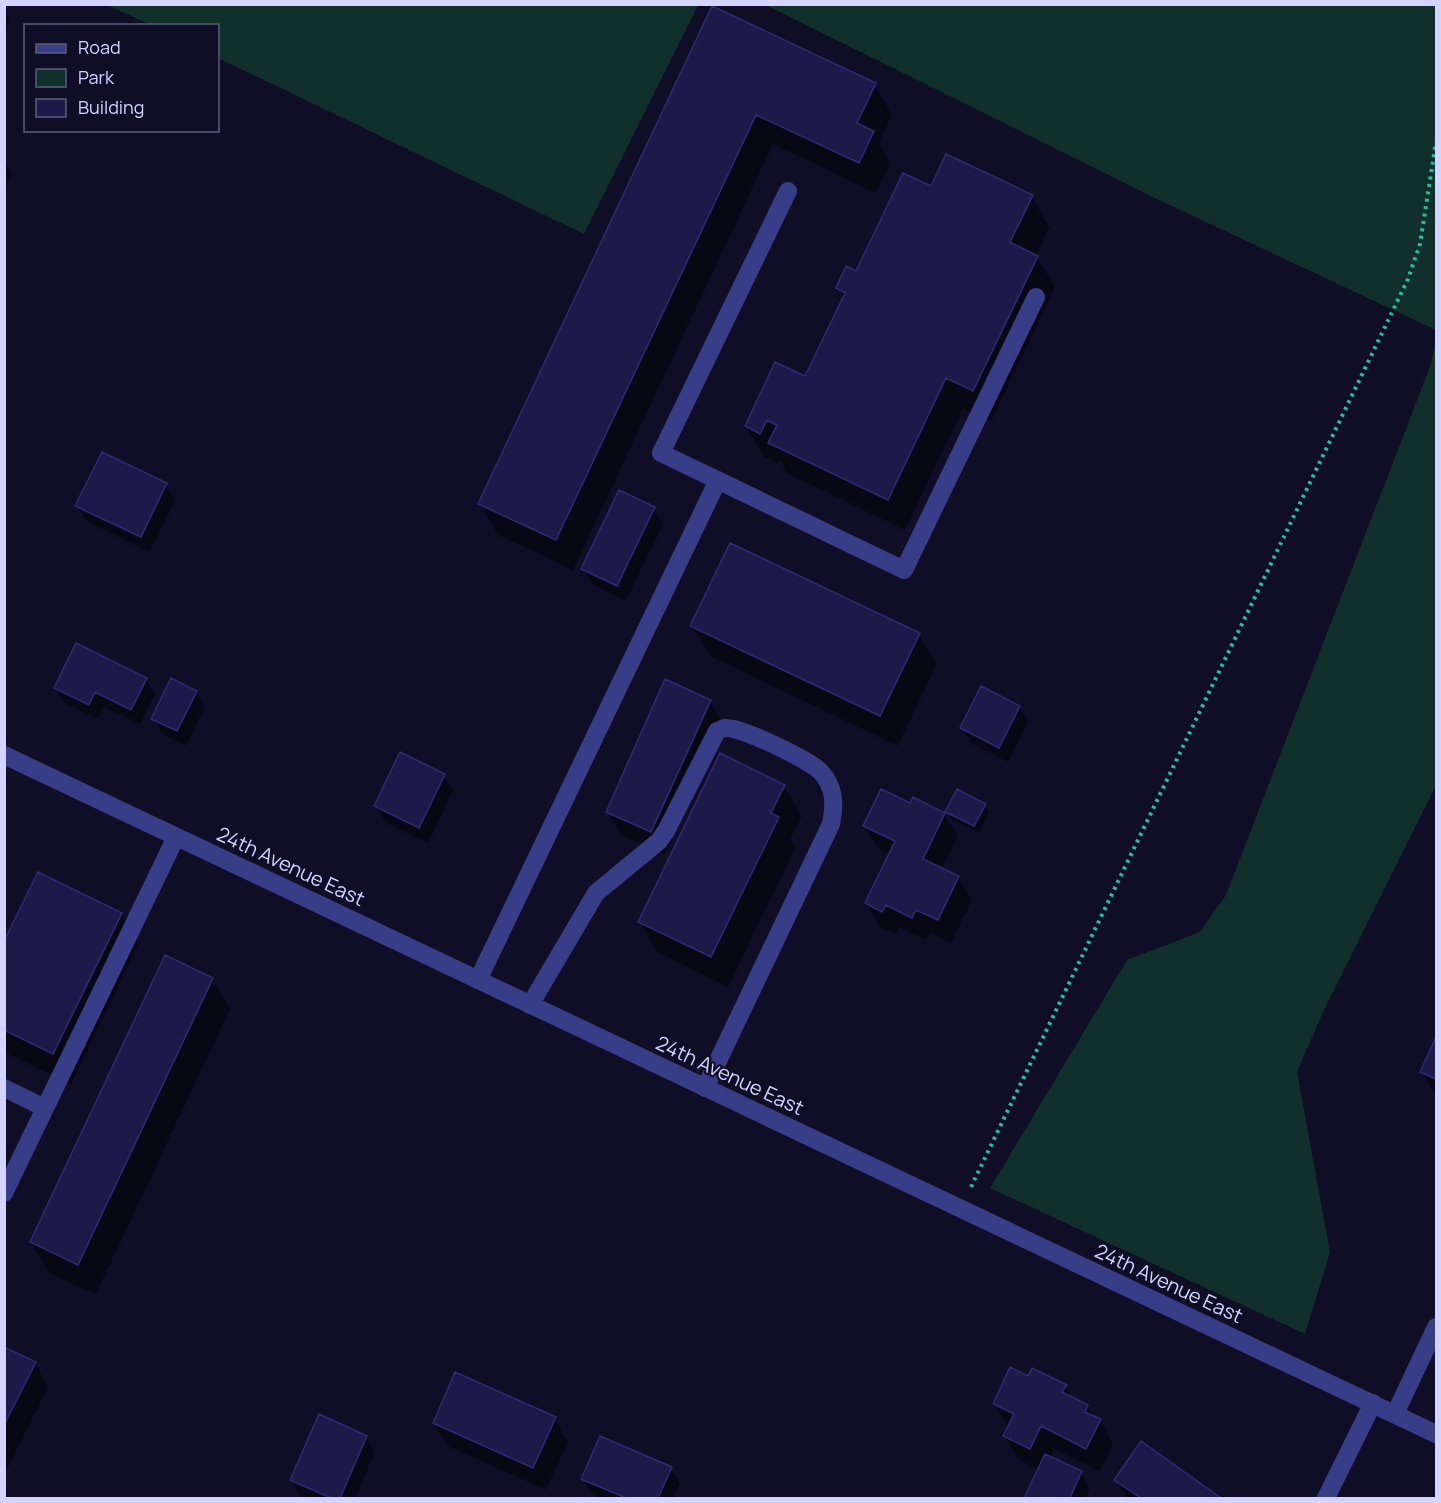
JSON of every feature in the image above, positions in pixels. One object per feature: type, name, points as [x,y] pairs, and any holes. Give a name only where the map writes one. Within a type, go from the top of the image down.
[{"type":"street","points":[[788,191],[661,453],[904,570],[1036,297]]},
{"type":"street","points":[[478,980],[718,480]]},
{"type":"street","points":[[530,1005],[596,893],[658,841],[666,831],[717,732],[725,728],[739,730],[804,760],[820,771],[834,793],[831,824],[705,1088]]},
{"type":"street","name":"24th Avenue East","points":[[4,755],[1437,1434]]},
{"type":"street","points":[[4,1193],[176,837]]},
{"type":"street","points":[[4,1088],[45,1108]]},
{"type":"street","points":[[1395,1414],[1437,1326]]},
{"type":"street","points":[[1326,1498],[1373,1403]]},
{"type":"path","points":[[960,1209],[1408,279],[1420,244],[1437,142]]},
{"type":"green space","points":[[107,5],[698,5],[584,234],[219,58],[219,24],[149,24]]},
{"type":"green space","points":[[766,5],[1436,5],[1436,330],[1159,200]]},
{"type":"green space","points":[[1436,338],[1436,785],[1323,1012],[1297,1072],[1330,1252],[1305,1334],[990,1188],[1127,960],[1200,932],[1226,895],[1431,364]]},
{"type":"building","points":[[712,6],[876,83],[857,123],[874,131],[859,163],[756,115],[556,540],[478,504]]},
{"type":"building","points":[[946,154],[1033,195],[1010,242],[1038,256],[973,391],[946,378],[888,500],[768,443],[777,425],[767,420],[760,434],[745,426],[775,362],[805,376],[845,293],[836,288],[846,266],[856,271],[903,173],[931,186]]},
{"type":"building","points":[[102,452],[167,483],[141,537],[75,506]]},
{"type":"building","points":[[619,490],[655,507],[617,586],[581,569]]},
{"type":"building","points":[[730,543],[920,633],[880,716],[690,626]]},
{"type":"building","points":[[76,643],[147,678],[131,710],[95,692],[89,705],[54,688]]},
{"type":"building","points":[[171,678],[197,691],[177,731],[151,719]]},
{"type":"building","points":[[665,679],[711,700],[651,832],[606,812]]},
{"type":"building","points":[[981,686],[1020,706],[999,748],[960,728]]},
{"type":"building","points":[[400,752],[445,774],[419,828],[374,806]]},
{"type":"building","points":[[720,753],[785,785],[771,813],[779,817],[711,957],[638,922]]},
{"type":"building","points":[[881,789],[910,803],[913,797],[945,813],[923,859],[959,876],[938,920],[916,910],[912,918],[886,905],[882,912],[865,903],[895,841],[863,826]]},
{"type":"building","points":[[957,789],[986,804],[974,826],[945,812]]},
{"type":"building","points":[[38,872],[122,913],[53,1054],[4,1030],[4,941]]},
{"type":"building","points":[[165,955],[213,978],[78,1265],[30,1242]]},
{"type":"building","points":[[1436,1037],[1436,1079],[1420,1072]]},
{"type":"building","points":[[4,1347],[36,1362],[4,1425]]},
{"type":"building","points":[[1010,1367],[1028,1376],[1032,1368],[1067,1385],[1062,1392],[1088,1405],[1085,1412],[1101,1419],[1086,1449],[1041,1426],[1030,1449],[1003,1436],[1014,1414],[993,1404]]},
{"type":"building","points":[[455,1372],[556,1417],[533,1468],[433,1423]]},
{"type":"building","points":[[319,1414],[367,1436],[340,1498],[331,1498],[290,1480]]},
{"type":"building","points":[[600,1436],[672,1467],[658,1498],[626,1498],[581,1479]]},
{"type":"building","points":[[1141,1441],[1221,1498],[1141,1498],[1114,1480]]},
{"type":"building","points":[[1045,1454],[1082,1471],[1070,1498],[1024,1498]]}]
